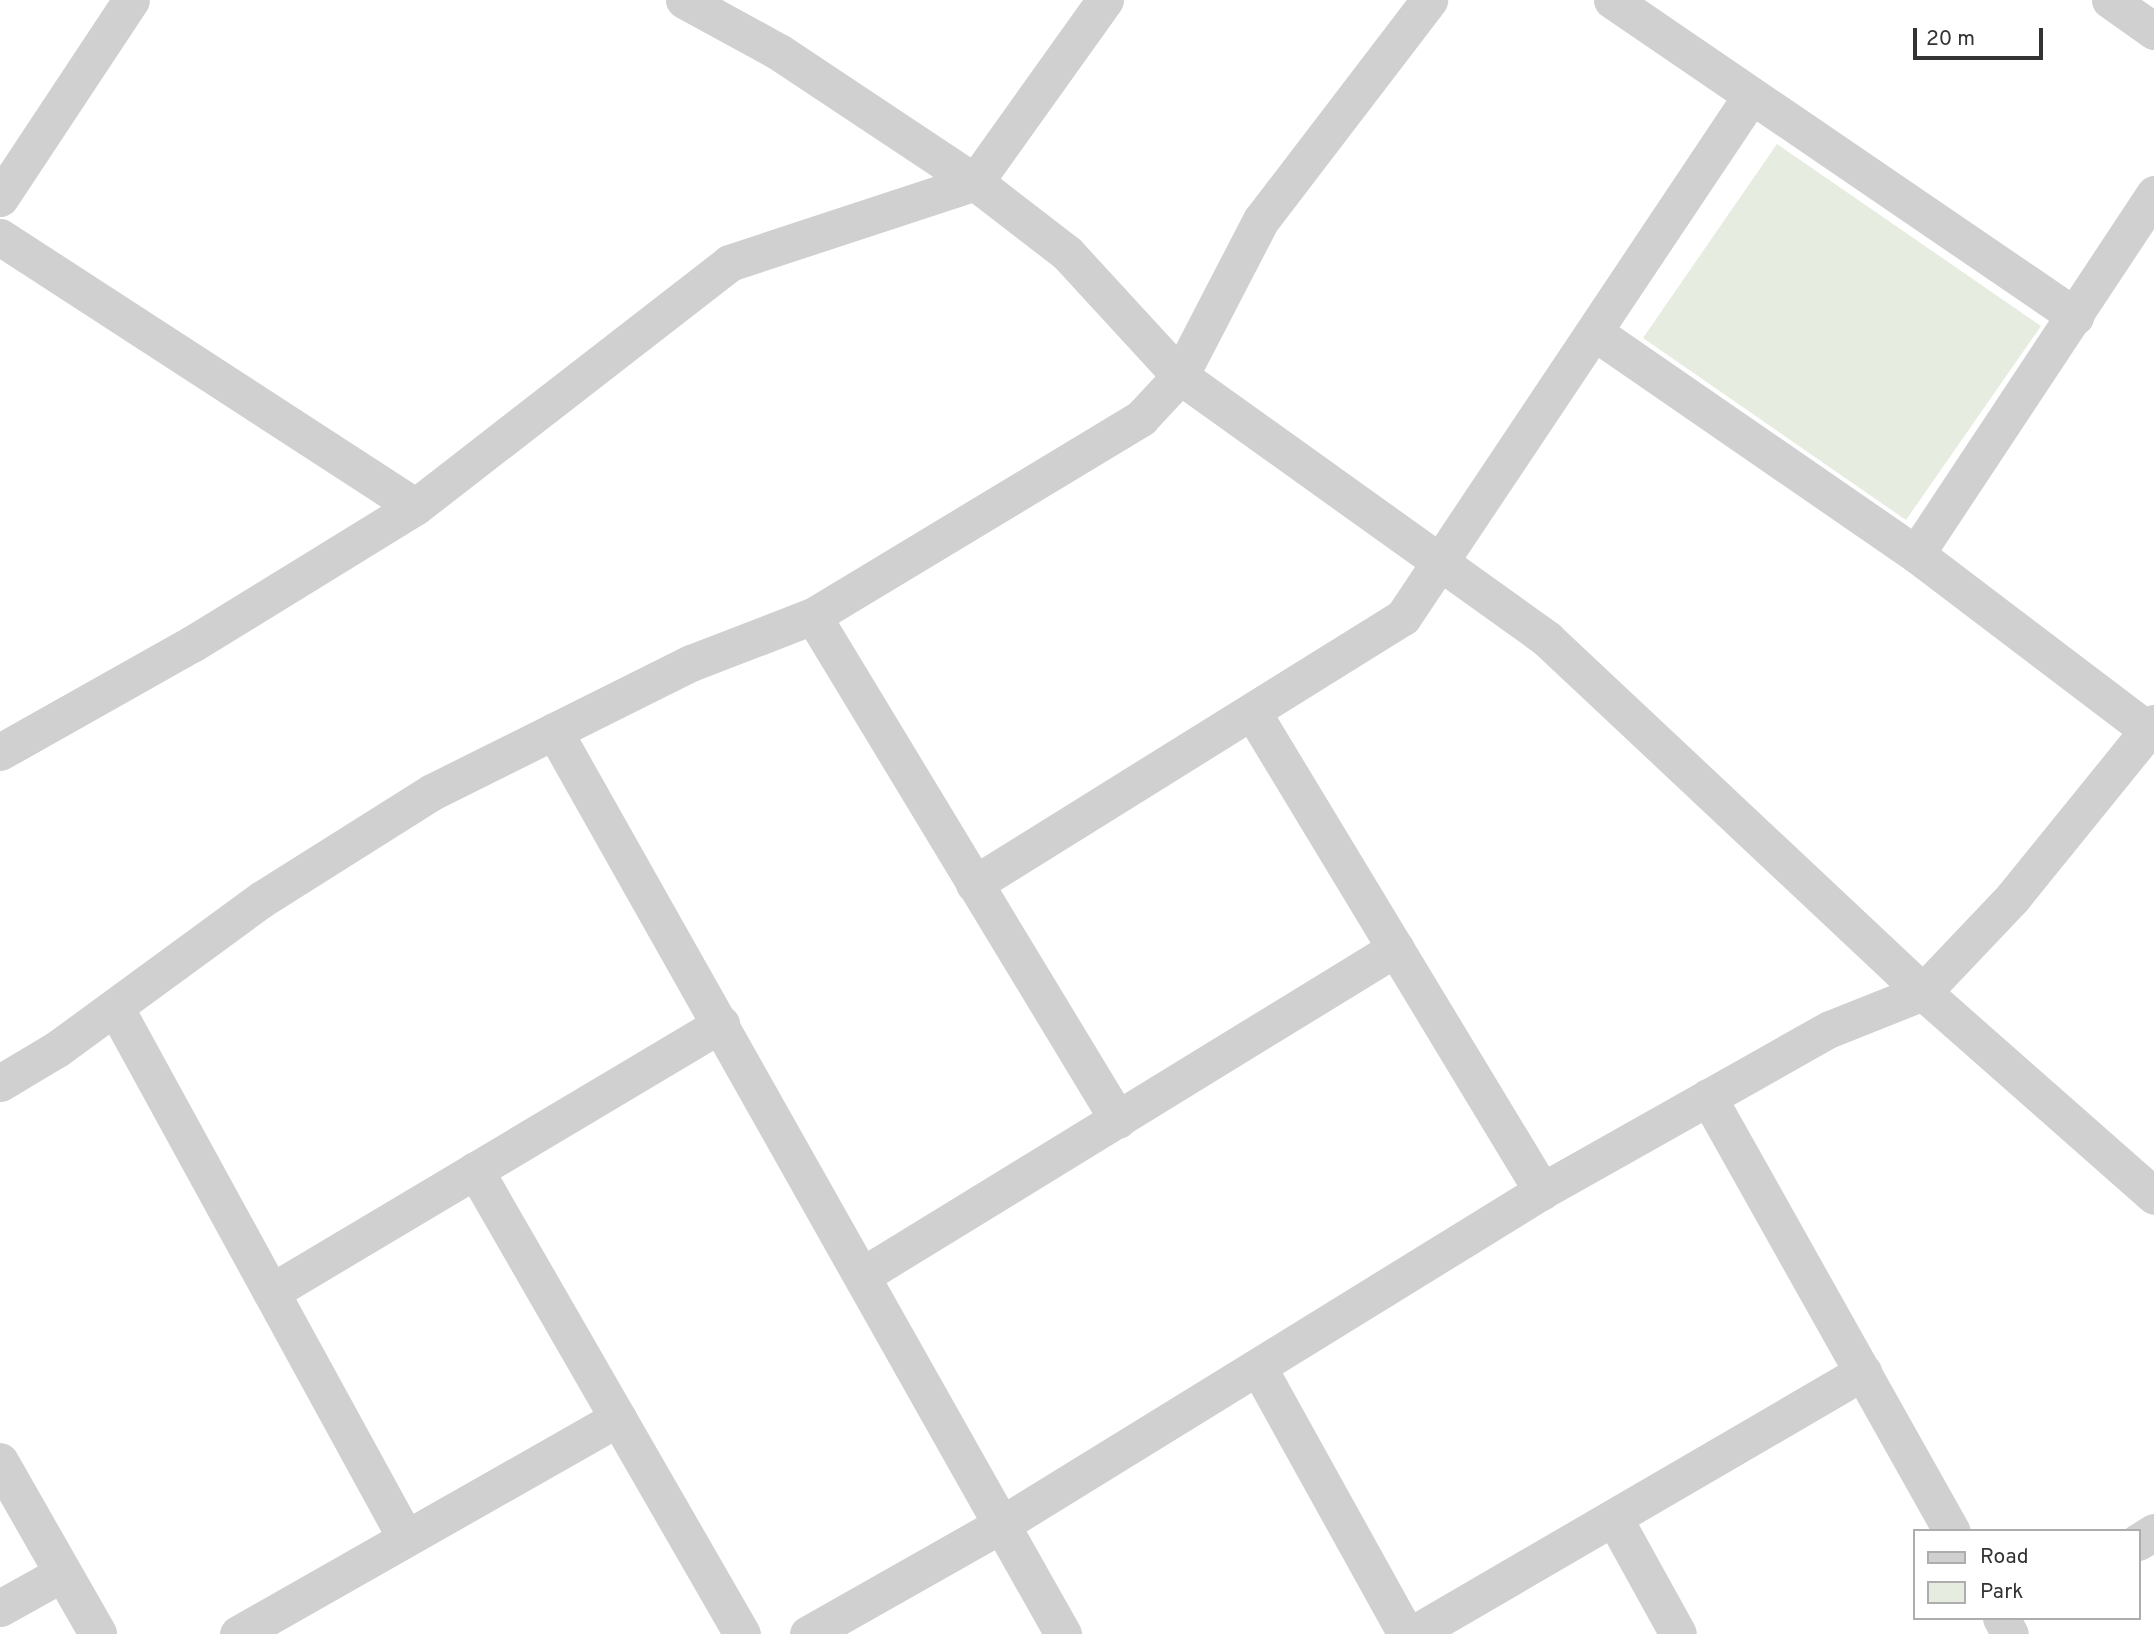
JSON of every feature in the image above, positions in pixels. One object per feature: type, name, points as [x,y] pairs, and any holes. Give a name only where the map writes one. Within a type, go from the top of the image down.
[{"type":"street","points":[[0,198],[131,0]]},
{"type":"street","points":[[684,0],[779,52],[975,182],[1067,253],[1180,376],[1547,639],[1923,992],[2154,1196]]},
{"type":"street","points":[[0,752],[192,644],[415,507],[729,263],[975,182],[1105,0]]},
{"type":"street","points":[[0,1083],[115,1007],[262,899],[398,813],[691,663],[813,616],[1141,418],[1180,376],[1261,220],[1429,0]]},
{"type":"street","points":[[1612,0],[2075,316]]},
{"type":"street","points":[[2110,0],[2154,31]]},
{"type":"street","points":[[974,884],[1253,713],[1403,617],[1443,562],[1751,96]]},
{"type":"street","points":[[1916,554],[2154,194]]},
{"type":"street","points":[[0,237],[415,507]]},
{"type":"street","points":[[808,1634],[999,1526],[1542,1191],[1830,1029],[1923,992],[2013,897],[2151,726],[1916,554],[1594,332]]},
{"type":"street","points":[[813,616],[1118,1120]]},
{"type":"street","points":[[1253,713],[1542,1191]]},
{"type":"street","points":[[555,731],[863,1275],[999,1526],[1063,1634]]},
{"type":"street","points":[[863,1275],[1395,948]]},
{"type":"street","points":[[115,1007],[404,1535]]},
{"type":"street","points":[[271,1292],[721,1024]]},
{"type":"street","points":[[1708,1097],[1951,1529]]},
{"type":"street","points":[[475,1170],[742,1634]]},
{"type":"street","points":[[1258,1367],[1406,1634]]},
{"type":"street","points":[[1413,1634],[1863,1372]]},
{"type":"street","points":[[238,1634],[404,1535],[618,1418]]},
{"type":"street","points":[[0,1462],[98,1634]]},
{"type":"street","points":[[1614,1518],[1678,1634]]},
{"type":"street","points":[[0,1608],[63,1573]]},
{"type":"green space","points":[[1777,144],[2041,326],[1906,520],[1643,338]]}]
